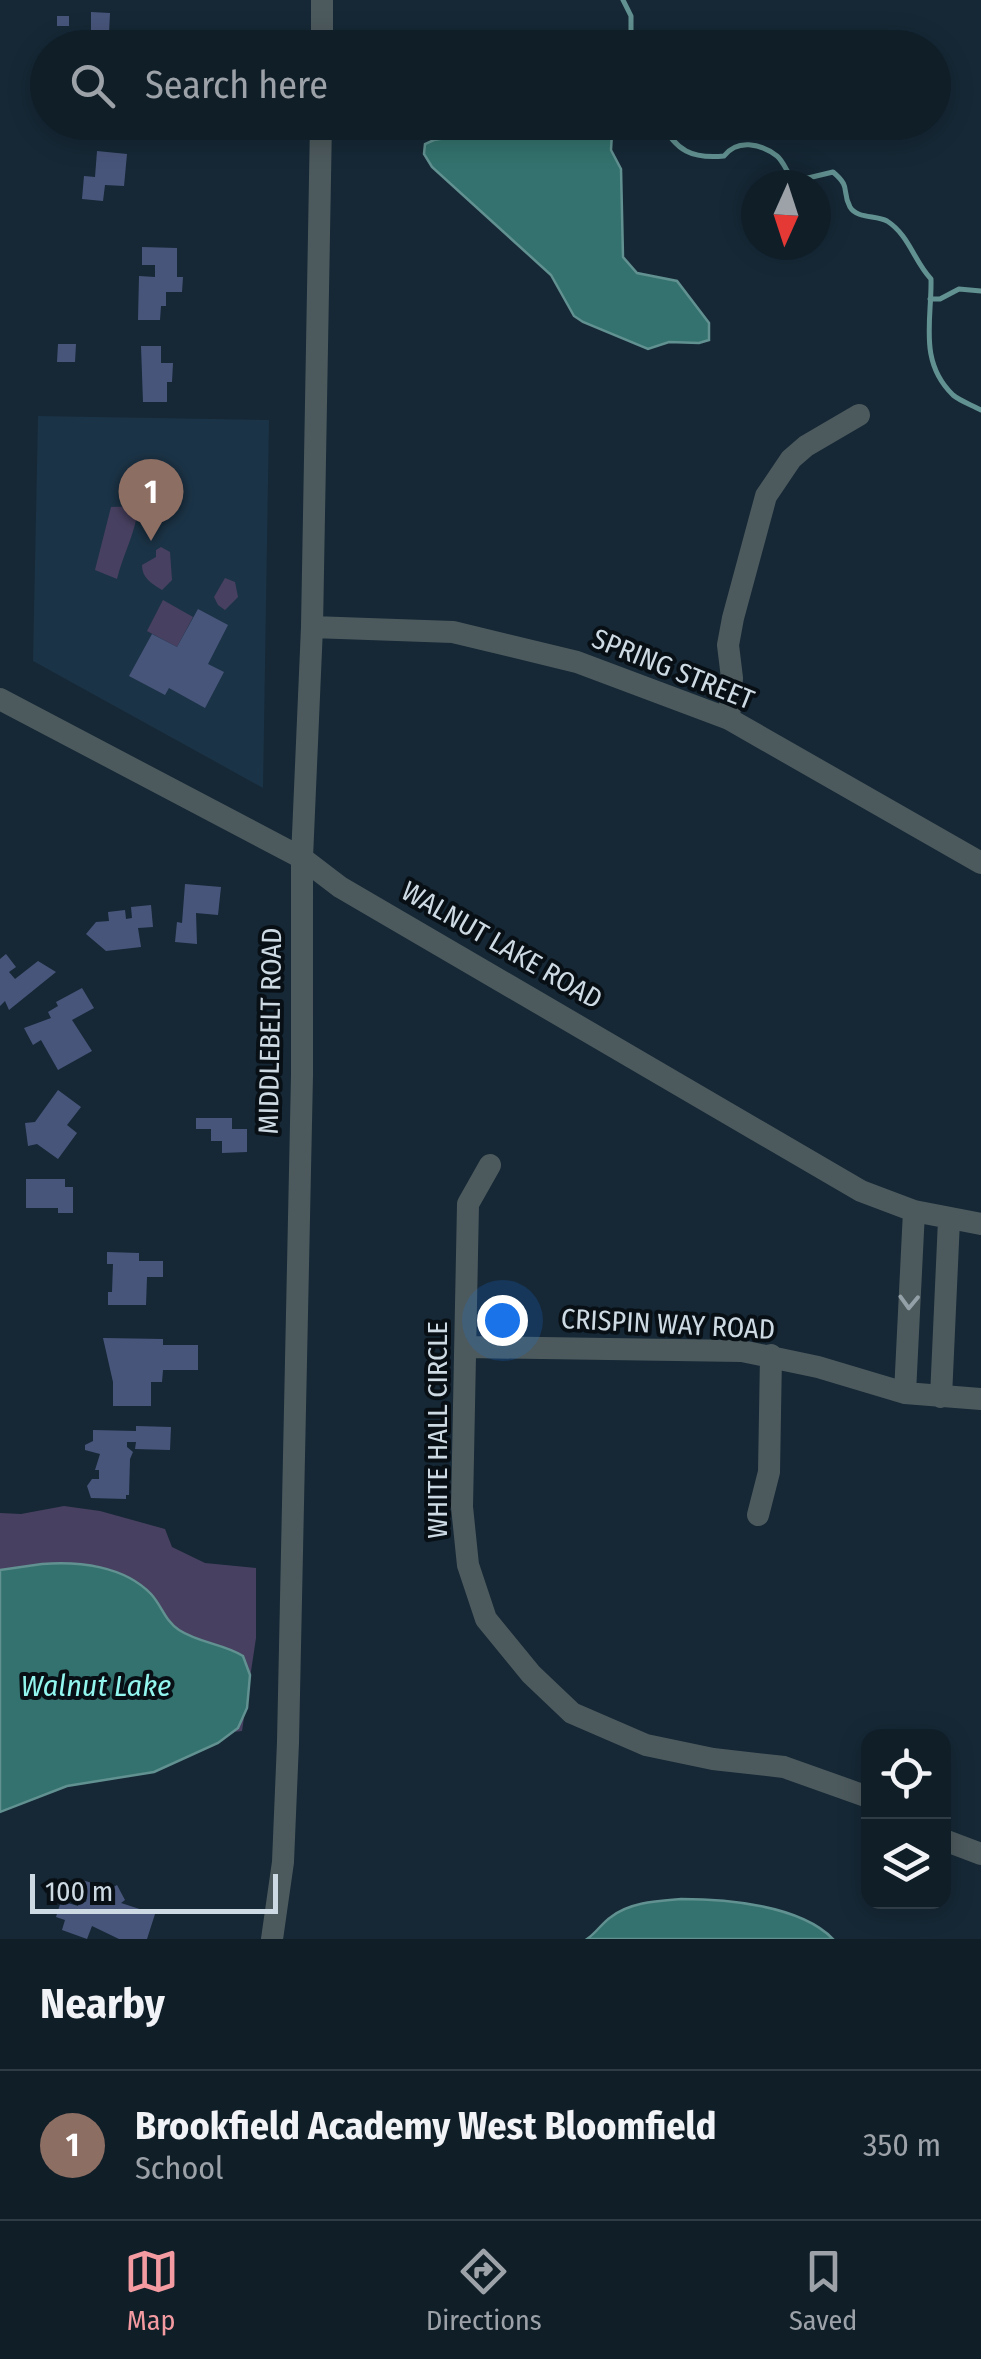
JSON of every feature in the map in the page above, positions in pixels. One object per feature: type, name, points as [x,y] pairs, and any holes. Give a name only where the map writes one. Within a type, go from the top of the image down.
[{"type":"street","points":[[322,0],[322,30]]},
{"type":"street","name":"MIDDLEBELT ROAD","points":[[272,1939],[283,1862],[288,1772],[302,858],[312,627],[321,140]]},
{"type":"street","points":[[728,719],[732,618],[766,496],[790,460],[806,446],[859,415]]},
{"type":"street","name":"SPRING STREET","points":[[312,627],[453,632],[577,662],[728,719],[981,862]]},
{"type":"street","name":"WALNUT LAKE ROAD","points":[[0,699],[302,858],[340,887],[861,1191],[914,1212],[981,1224]]},
{"type":"street","name":"WHITE HALL CIRCLE","points":[[490,1166],[468,1204],[462,1507],[468,1566],[486,1618],[531,1674],[572,1713],[646,1745],[713,1759],[784,1767],[861,1794]]},
{"type":"street","points":[[906,1393],[914,1212]]},
{"type":"street","points":[[941,1397],[949,1220]]},
{"type":"street","name":"CRISPIN WAY ROAD","points":[[467,1347],[742,1351],[771,1355],[906,1393],[981,1399]]},
{"type":"street","points":[[758,1515],[769,1472],[771,1355]]},
{"type":"street","points":[[951,1843],[981,1854]]},
{"type":"shaded area","points":[[38,416],[269,420],[263,788],[33,661]]},
{"type":"shaded area","points":[[138,506],[117,579],[95,570],[111,507]]},
{"type":"shaded area","points":[[161,547],[170,552],[172,580],[162,590],[142,570],[142,565],[156,557],[156,550]]},
{"type":"shaded area","points":[[225,578],[235,582],[238,597],[225,610],[214,597]]},
{"type":"shaded area","points":[[163,600],[193,617],[177,647],[147,631]]},
{"type":"shaded area","name":"Walnut Lake","points":[[64,1506],[100,1511],[165,1529],[172,1547],[205,1563],[256,1568],[256,1638],[242,1731],[0,1757],[0,1513],[21,1514]]},
{"type":"water","points":[[434,140],[612,140],[611,150],[621,169],[623,257],[637,273],[677,281],[709,323],[709,340],[669,342],[648,349],[574,316],[551,275],[432,167],[424,154],[425,144]]},
{"type":"water","name":"Walnut Lake","points":[[42,1564],[100,1567],[128,1577],[151,1594],[179,1630],[243,1656],[250,1675],[247,1708],[238,1728],[218,1743],[154,1772],[67,1786],[0,1812],[0,1570]]},
{"type":"water","points":[[681,1899],[719,1900],[782,1911],[802,1918],[833,1939],[587,1939],[627,1908]]},
{"type":"building","points":[[91,12],[110,13],[109,30],[91,30]]},
{"type":"building","points":[[57,16],[69,16],[69,26],[57,26]]},
{"type":"building","points":[[97,151],[127,154],[124,186],[105,185],[103,201],[82,199],[84,176],[95,177]]},
{"type":"building","points":[[142,247],[177,248],[177,277],[183,277],[182,292],[166,292],[160,320],[138,320],[139,276],[155,277],[155,265],[142,265]]},
{"type":"building","points":[[58,344],[76,344],[75,362],[57,362]]},
{"type":"building","points":[[141,346],[161,346],[161,363],[173,363],[172,382],[167,382],[167,402],[143,402]]},
{"type":"building","points":[[198,609],[228,625],[208,664],[224,672],[205,708],[169,688],[165,695],[129,676],[152,634],[177,647]]},
{"type":"building","points":[[185,884],[221,887],[218,915],[196,913],[197,944],[175,942],[177,922],[182,923]]},
{"type":"building","points":[[151,905],[153,927],[138,928],[141,947],[106,951],[86,934],[96,922],[109,921],[108,912],[125,910],[126,919],[132,918],[131,907]]},
{"type":"building","points":[[6,954],[16,967],[9,972],[15,979],[38,961],[56,972],[9,1010],[5,1001],[0,1006],[0,959]]},
{"type":"building","points":[[82,988],[94,1008],[72,1020],[92,1051],[58,1070],[41,1040],[33,1045],[24,1028],[51,1018],[48,1012],[58,1006],[56,1002]]},
{"type":"building","points":[[58,1090],[81,1107],[67,1125],[77,1133],[58,1159],[37,1144],[28,1146],[25,1123],[35,1122]]},
{"type":"building","points":[[196,1118],[232,1118],[232,1129],[247,1129],[247,1152],[222,1153],[222,1141],[211,1141],[211,1129],[196,1129]]},
{"type":"building","points":[[26,1179],[65,1179],[65,1187],[73,1187],[73,1213],[58,1213],[58,1208],[26,1208]]},
{"type":"building","points":[[107,1252],[139,1253],[139,1261],[163,1261],[163,1277],[147,1277],[146,1305],[108,1305],[113,1264],[107,1264]]},
{"type":"building","points":[[103,1338],[163,1339],[163,1345],[198,1345],[198,1370],[163,1370],[162,1382],[151,1382],[151,1406],[113,1406],[113,1382]]},
{"type":"building","points":[[136,1426],[171,1427],[170,1450],[135,1449],[136,1442],[127,1442],[133,1452],[129,1495],[126,1499],[91,1498],[87,1486],[92,1479],[99,1479],[99,1470],[95,1470],[100,1454],[85,1450],[85,1445],[93,1441],[93,1430],[136,1431]]},
{"type":"building","points":[[82,1880],[105,1887],[103,1893],[117,1885],[125,1900],[121,1903],[155,1914],[147,1939],[119,1939],[92,1926],[87,1939],[62,1930],[65,1920],[56,1917],[61,1901],[78,1906],[80,1900],[86,1902],[87,1898],[77,1895]]},
{"type":"waterway","points":[[623,0],[631,16],[631,30]]},
{"type":"waterway","points":[[673,140],[686,151],[703,156],[724,156],[742,145],[763,148],[777,156],[791,177],[808,178],[833,172],[842,182],[853,211],[883,219],[895,227],[931,279],[929,340],[935,368],[953,395],[981,410]]},
{"type":"waterway","points":[[930,299],[940,299],[959,289],[981,291]]},
{"type":"place","name":"Brookfield Academy West Bloomfield","points":[[151,541]]}]
